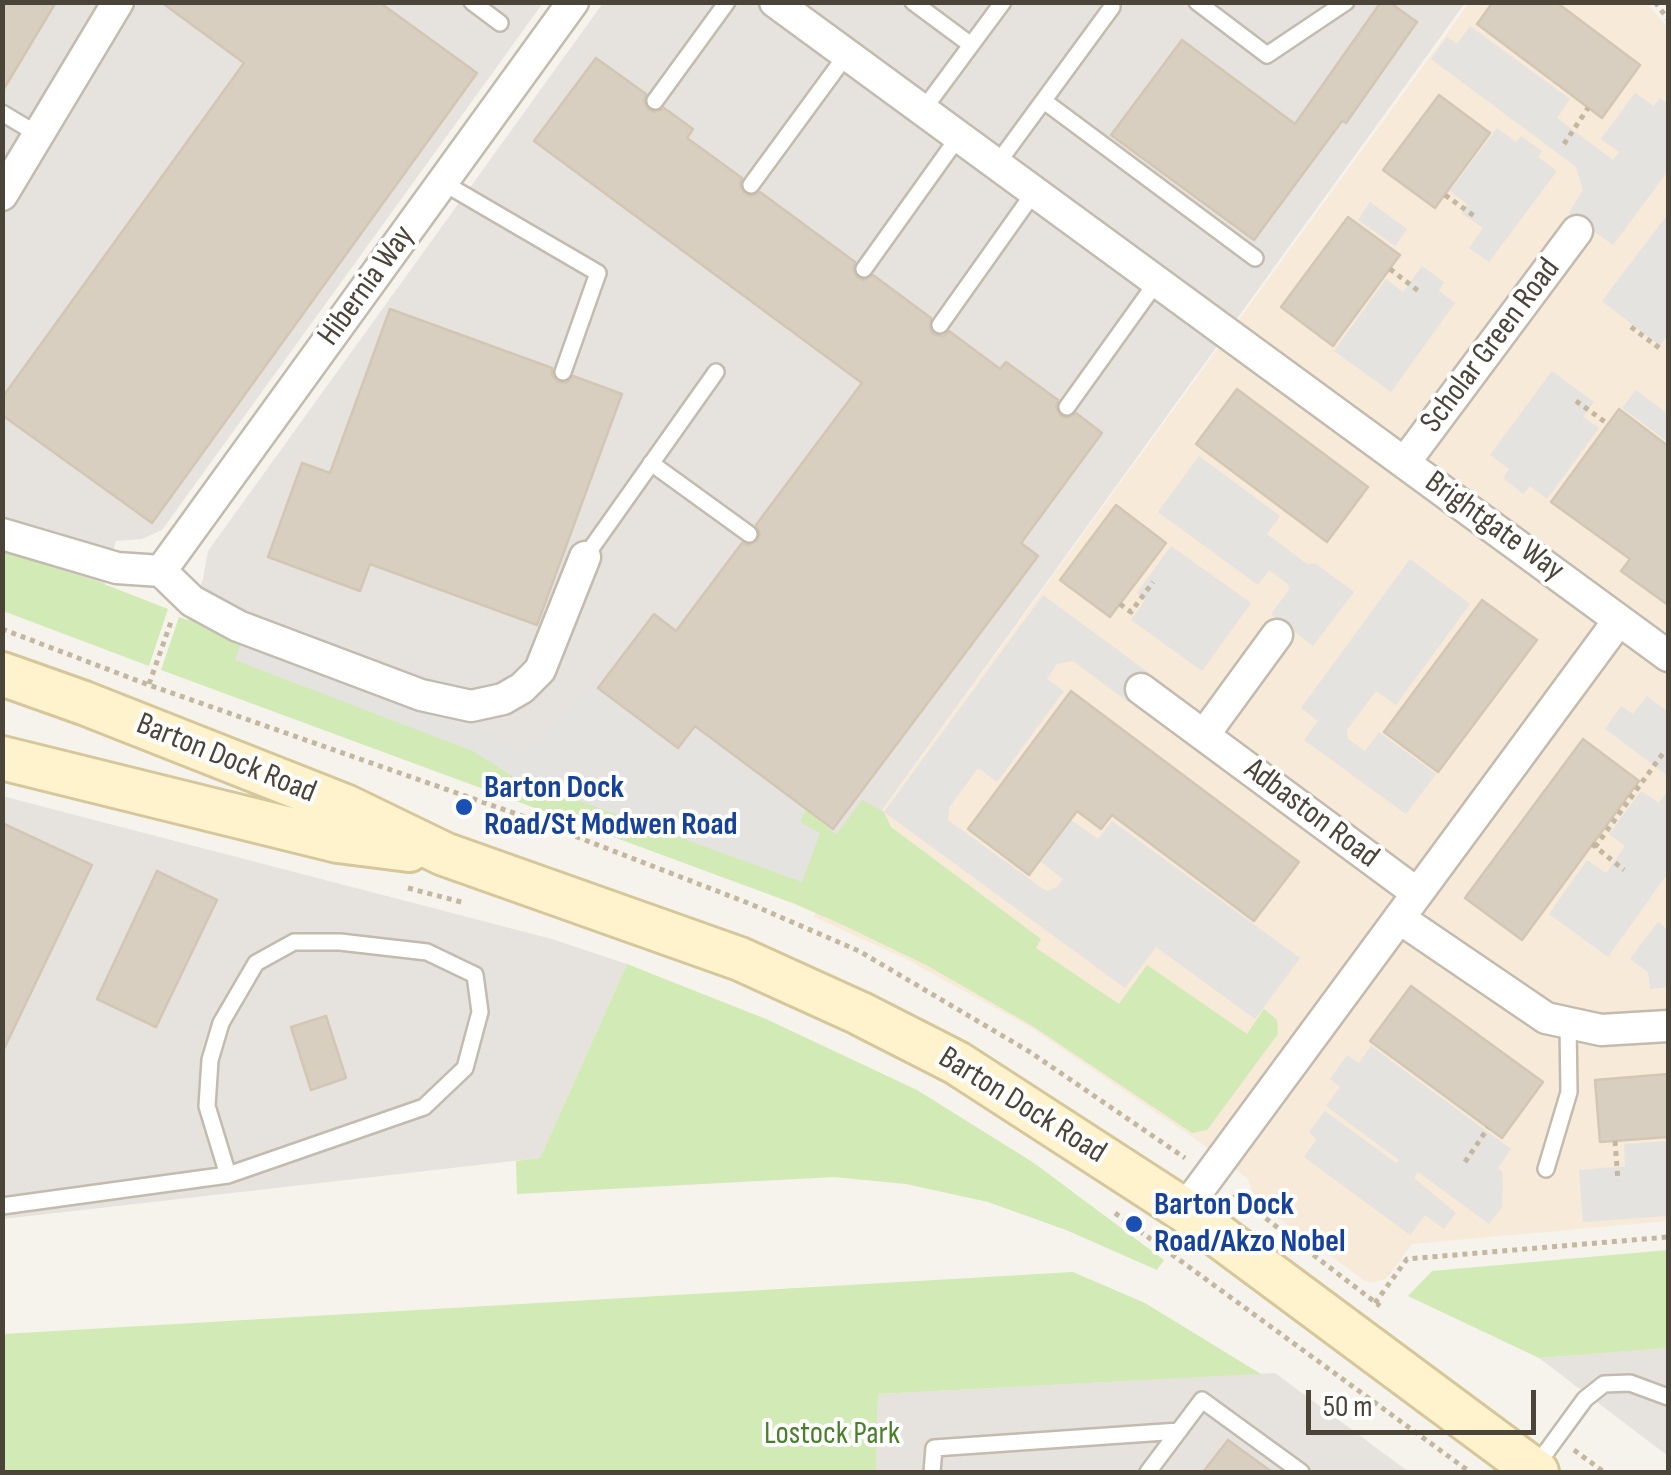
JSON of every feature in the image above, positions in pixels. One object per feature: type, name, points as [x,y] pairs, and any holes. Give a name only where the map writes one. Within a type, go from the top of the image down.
[{"type":"main road","name":"Barton Dock Road","points":[[2,674],[345,806],[444,854],[740,959],[859,1012],[957,1063],[1184,1210],[1535,1471]]},
{"type":"main road","name":"Barton Dock Road","points":[[2,758],[338,841],[444,854]]},
{"type":"street","points":[[2,195],[118,2]]},
{"type":"street","name":"Hibernia Way","points":[[162,571],[572,2]]},
{"type":"street","name":"Brightgate Way","points":[[775,2],[1668,656]]},
{"type":"street","name":"Scholar Green Road","points":[[1405,462],[1577,231]]},
{"type":"street","points":[[2,534],[117,568],[162,571],[192,601],[238,626],[421,695],[471,706],[503,698],[522,688],[540,670],[585,557]]},
{"type":"street","points":[[1184,1210],[1619,620]]},
{"type":"street","points":[[1204,735],[1277,635]]},
{"type":"street","name":"Adbaston Road","points":[[1141,689],[1204,735],[1546,1018],[1568,1026]]},
{"type":"street","points":[[1568,1026],[1601,1030],[1668,1026]]},
{"type":"lane","points":[[472,2],[500,23]]},
{"type":"lane","points":[[655,101],[727,2]]},
{"type":"lane","points":[[912,2],[971,46]]},
{"type":"lane","points":[[923,110],[1003,2]]},
{"type":"lane","points":[[1197,2],[1267,55],[1346,2]]},
{"type":"lane","points":[[997,164],[1112,8]]},
{"type":"lane","points":[[751,185],[847,54]]},
{"type":"lane","points":[[1044,101],[1256,258]]},
{"type":"lane","points":[[2,113],[39,135]]},
{"type":"lane","points":[[864,268],[960,136]]},
{"type":"lane","points":[[442,182],[598,273],[563,372]]},
{"type":"lane","points":[[940,324],[1035,191]]},
{"type":"lane","points":[[1067,406],[1158,280]]},
{"type":"lane","points":[[585,557],[716,372]]},
{"type":"lane","points":[[651,463],[749,534]]},
{"type":"lane","points":[[2,1206],[228,1175],[424,1107],[465,1068],[480,1012],[475,975],[427,952],[340,942],[294,942],[256,963],[220,1023],[210,1060],[207,1106],[228,1175]]},
{"type":"lane","points":[[1546,1169],[1569,1092],[1568,1026]]},
{"type":"lane","points":[[1535,1471],[1585,1400],[1604,1384],[1630,1383],[1668,1397]]},
{"type":"lane","points":[[1148,1472],[1202,1400],[1301,1472]]},
{"type":"lane","points":[[932,1472],[934,1448],[1179,1431]]},
{"type":"path","points":[[1655,2],[1668,19]]},
{"type":"path","points":[[1564,144],[1588,108]]},
{"type":"path","points":[[1445,195],[1476,218]]},
{"type":"path","points":[[1390,269],[1422,293]]},
{"type":"path","points":[[1631,326],[1662,350]]},
{"type":"path","points":[[1576,401],[1608,424]]},
{"type":"path","points":[[1120,604],[1131,612],[1152,582]]},
{"type":"path","points":[[148,685],[172,617],[192,601]]},
{"type":"path","points":[[2,629],[148,685],[528,818],[748,903],[859,952],[1030,1052],[1173,1149]]},
{"type":"path","points":[[1624,870],[1594,846],[1664,752]]},
{"type":"path","points":[[392,884],[468,904]]},
{"type":"path","points":[[1465,1162],[1488,1128]]},
{"type":"path","points":[[1615,1141],[1618,1181]]},
{"type":"path","points":[[1246,1203],[1392,1315]]},
{"type":"path","points":[[1104,1204],[1470,1472]]},
{"type":"path","points":[[1376,1303],[1407,1259],[1668,1238]]},
{"type":"path","points":[[1576,1452],[1604,1472]]},
{"type":"shaded area","points":[[3,3],[543,3],[162,530],[142,539],[116,541],[103,591],[3,560]]},
{"type":"shaded area","points":[[603,3],[1465,3],[823,897],[502,779],[180,642],[203,579],[208,551]]},
{"type":"shaded area","points":[[1469,3],[1647,3],[1668,28],[1668,1221],[1412,1244],[1384,1280],[1373,1282],[1365,1281],[1255,1201],[1248,1179],[1197,1140],[1030,1027],[904,958],[814,917],[828,885]]},
{"type":"shaded area","points":[[1470,26],[1570,99],[1557,118],[1613,160],[1619,152],[1601,139],[1635,93],[1654,106],[1660,98],[1668,104],[1668,171],[1613,245],[1569,213],[1583,190],[1576,167],[1431,59],[1447,37],[1457,44]]},
{"type":"shaded area","points":[[1497,128],[1516,142],[1521,136],[1542,151],[1538,157],[1557,171],[1489,262],[1469,248],[1483,228],[1461,213],[1467,204],[1450,191]]},
{"type":"shaded area","points":[[1370,202],[1407,229],[1395,246],[1358,220]]},
{"type":"shaded area","points":[[1668,214],[1668,334],[1660,346],[1602,301]]},
{"type":"shaded area","points":[[1422,266],[1444,282],[1439,291],[1455,303],[1391,392],[1334,351],[1386,279],[1403,292]]},
{"type":"shaded area","points":[[1552,371],[1594,402],[1583,417],[1599,428],[1547,499],[1530,486],[1523,494],[1503,478],[1509,469],[1490,455]]},
{"type":"shaded area","points":[[1636,390],[1668,414],[1668,442],[1622,408]]},
{"type":"shaded area","points":[[1199,456],[1280,516],[1267,534],[1354,592],[1313,646],[1271,614],[1289,590],[1288,584],[1269,570],[1258,585],[1158,512]]},
{"type":"shaded area","points":[[1171,546],[1251,603],[1202,671],[1131,620],[1145,600],[1137,593]]},
{"type":"shaded area","points":[[1410,559],[1470,604],[1396,705],[1376,691],[1347,730],[1348,739],[1365,751],[1379,732],[1436,774],[1406,814],[1304,740],[1318,721],[1301,708]]},
{"type":"shaded area","points":[[1043,595],[1149,673],[1128,702],[1073,661],[1057,664],[1047,679],[1064,691],[997,782],[978,768],[949,808],[948,820],[1046,891],[1057,887],[1063,879],[1041,862],[1071,820],[1098,839],[1112,821],[1300,958],[1255,1019],[1156,947],[1125,988],[884,812]]},
{"type":"shaded area","points":[[242,640],[482,728],[523,749],[592,686],[680,753],[698,728],[806,809],[800,822],[820,833],[802,882],[512,776],[473,751],[235,660]]},
{"type":"shaded area","points":[[1647,696],[1668,712],[1668,776],[1605,729],[1621,706],[1633,714]]},
{"type":"shaded area","points":[[1668,790],[1668,873],[1608,957],[1549,914],[1587,860],[1606,873],[1625,846],[1609,834],[1641,791],[1659,803]]},
{"type":"shaded area","points":[[2,796],[552,939],[627,964],[540,1158],[3,1219]]},
{"type":"shaded area","points":[[1658,922],[1668,930],[1668,987],[1650,989],[1648,972],[1630,959]]},
{"type":"shaded area","points":[[1371,1046],[1511,1149],[1498,1168],[1503,1173],[1502,1207],[1489,1224],[1418,1172],[1414,1178],[1456,1213],[1444,1229],[1425,1215],[1410,1235],[1304,1157],[1317,1139],[1309,1132],[1325,1111],[1396,1163],[1399,1160],[1326,1106],[1340,1087],[1330,1079],[1347,1055],[1359,1063]]},
{"type":"shaded area","points":[[1668,1141],[1668,1216],[1583,1222],[1579,1170],[1625,1166],[1624,1144]]},
{"type":"shaded area","points":[[1668,1348],[1668,1456],[1539,1358]]},
{"type":"shaded area","points":[[1275,1373],[1409,1472],[876,1472],[878,1394]]},
{"type":"green space","points":[[2,551],[168,609],[149,666],[3,611]]},
{"type":"green space","points":[[179,617],[242,640],[236,660],[473,751],[512,776],[802,882],[800,822],[806,809],[836,835],[862,800],[884,812],[891,827],[1041,939],[1036,948],[1119,1004],[1147,965],[1247,1034],[1264,1009],[1277,1020],[1278,1034],[1207,1130],[1192,1133],[1034,1027],[928,966],[843,925],[161,670]]},
{"type":"green space","points":[[627,964],[766,1019],[917,1090],[1034,1163],[1164,1260],[1157,1270],[1066,1230],[988,1202],[906,1184],[834,1177],[517,1194],[516,1161],[540,1158]]},
{"type":"green space","points":[[1668,1250],[1668,1348],[1539,1358],[1408,1296],[1432,1271]]},
{"type":"green space","name":"Lostock Park","points":[[1073,1272],[1145,1303],[1261,1374],[878,1394],[876,1472],[3,1472],[3,1334]]},
{"type":"building","points":[[2,2],[56,2],[2,92]]},
{"type":"building","points":[[161,2],[379,2],[477,73],[152,523],[2,415],[2,398],[244,63]]},
{"type":"building","points":[[1381,2],[1389,2],[1417,22],[1346,123],[1342,121],[1254,240],[1111,135],[1182,40],[1295,124]]},
{"type":"building","points":[[1493,2],[1556,2],[1640,65],[1602,118],[1477,24]]},
{"type":"building","points":[[596,58],[646,94],[648,109],[655,112],[664,108],[693,129],[687,138],[742,178],[744,193],[751,196],[760,192],[855,262],[857,277],[864,280],[873,275],[931,318],[934,335],[944,336],[949,331],[1000,369],[1006,362],[1058,400],[1060,415],[1067,418],[1076,413],[1102,433],[1021,543],[1038,556],[833,829],[695,726],[678,748],[598,688],[654,614],[676,631],[742,543],[757,541],[760,534],[756,525],[862,383],[534,141]]},
{"type":"building","points":[[1439,95],[1490,133],[1435,208],[1383,170]]},
{"type":"building","points":[[1348,217],[1400,255],[1333,346],[1281,307]]},
{"type":"building","points":[[390,309],[552,368],[558,382],[566,383],[573,376],[622,394],[537,625],[370,564],[360,591],[268,557],[302,463],[330,473]]},
{"type":"building","points":[[1237,389],[1368,487],[1327,542],[1196,444]]},
{"type":"building","points":[[1619,409],[1668,446],[1668,605],[1621,571],[1630,559],[1551,502]]},
{"type":"building","points":[[1116,505],[1166,543],[1110,617],[1060,580]]},
{"type":"building","points":[[1482,600],[1537,640],[1438,772],[1384,732]]},
{"type":"building","points":[[1071,691],[1299,862],[1254,921],[1112,815],[1101,829],[1077,811],[1029,875],[968,829]]},
{"type":"building","points":[[1583,739],[1639,781],[1522,940],[1465,898]]},
{"type":"building","points":[[2,823],[92,865],[2,1053]]},
{"type":"building","points":[[157,871],[217,900],[156,1027],[97,999]]},
{"type":"building","points":[[1411,986],[1543,1082],[1502,1138],[1370,1041]]},
{"type":"building","points":[[326,1016],[346,1078],[311,1090],[291,1027]]},
{"type":"building","points":[[1668,1074],[1668,1137],[1600,1142],[1595,1080]]},
{"type":"building","points":[[1228,1440],[1272,1472],[1203,1472]]},
{"type":"place","name":"Barton Dock Road/St Modwen Road","points":[[464,807]]},
{"type":"place","name":"Barton Dock Road/Akzo Nobel","points":[[1134,1224]]}]
